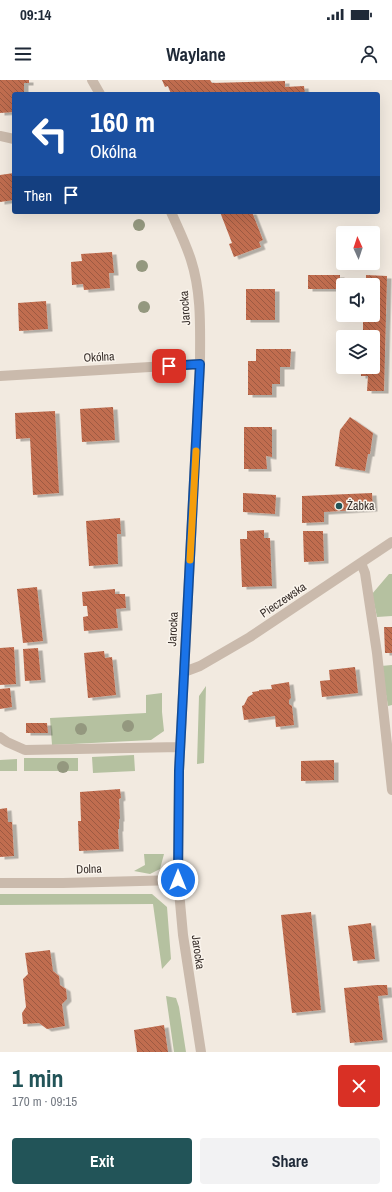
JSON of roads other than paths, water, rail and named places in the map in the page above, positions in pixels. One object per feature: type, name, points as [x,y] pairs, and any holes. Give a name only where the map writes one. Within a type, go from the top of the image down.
[{"type":"street","points":[[92,80],[99,92]]},
{"type":"street","points":[[0,136],[12,139]]},
{"type":"street","name":"Jarocka","points":[[172,214],[189,254],[197,288],[200,310],[200,364],[180,747],[178,880],[183,935],[201,1052]]},
{"type":"street","name":"Okólna","points":[[0,376],[200,364]]},
{"type":"street","name":"Pieczewska","points":[[184,672],[200,666],[250,637],[392,542]]},
{"type":"street","points":[[361,563],[365,573],[377,653],[392,790]]},
{"type":"street","points":[[0,737],[7,742],[25,750],[180,747]]},
{"type":"street","name":"Dolna","points":[[0,883],[178,880]]},
{"type":"place","name":"Żabka","points":[[339,506]]}]
